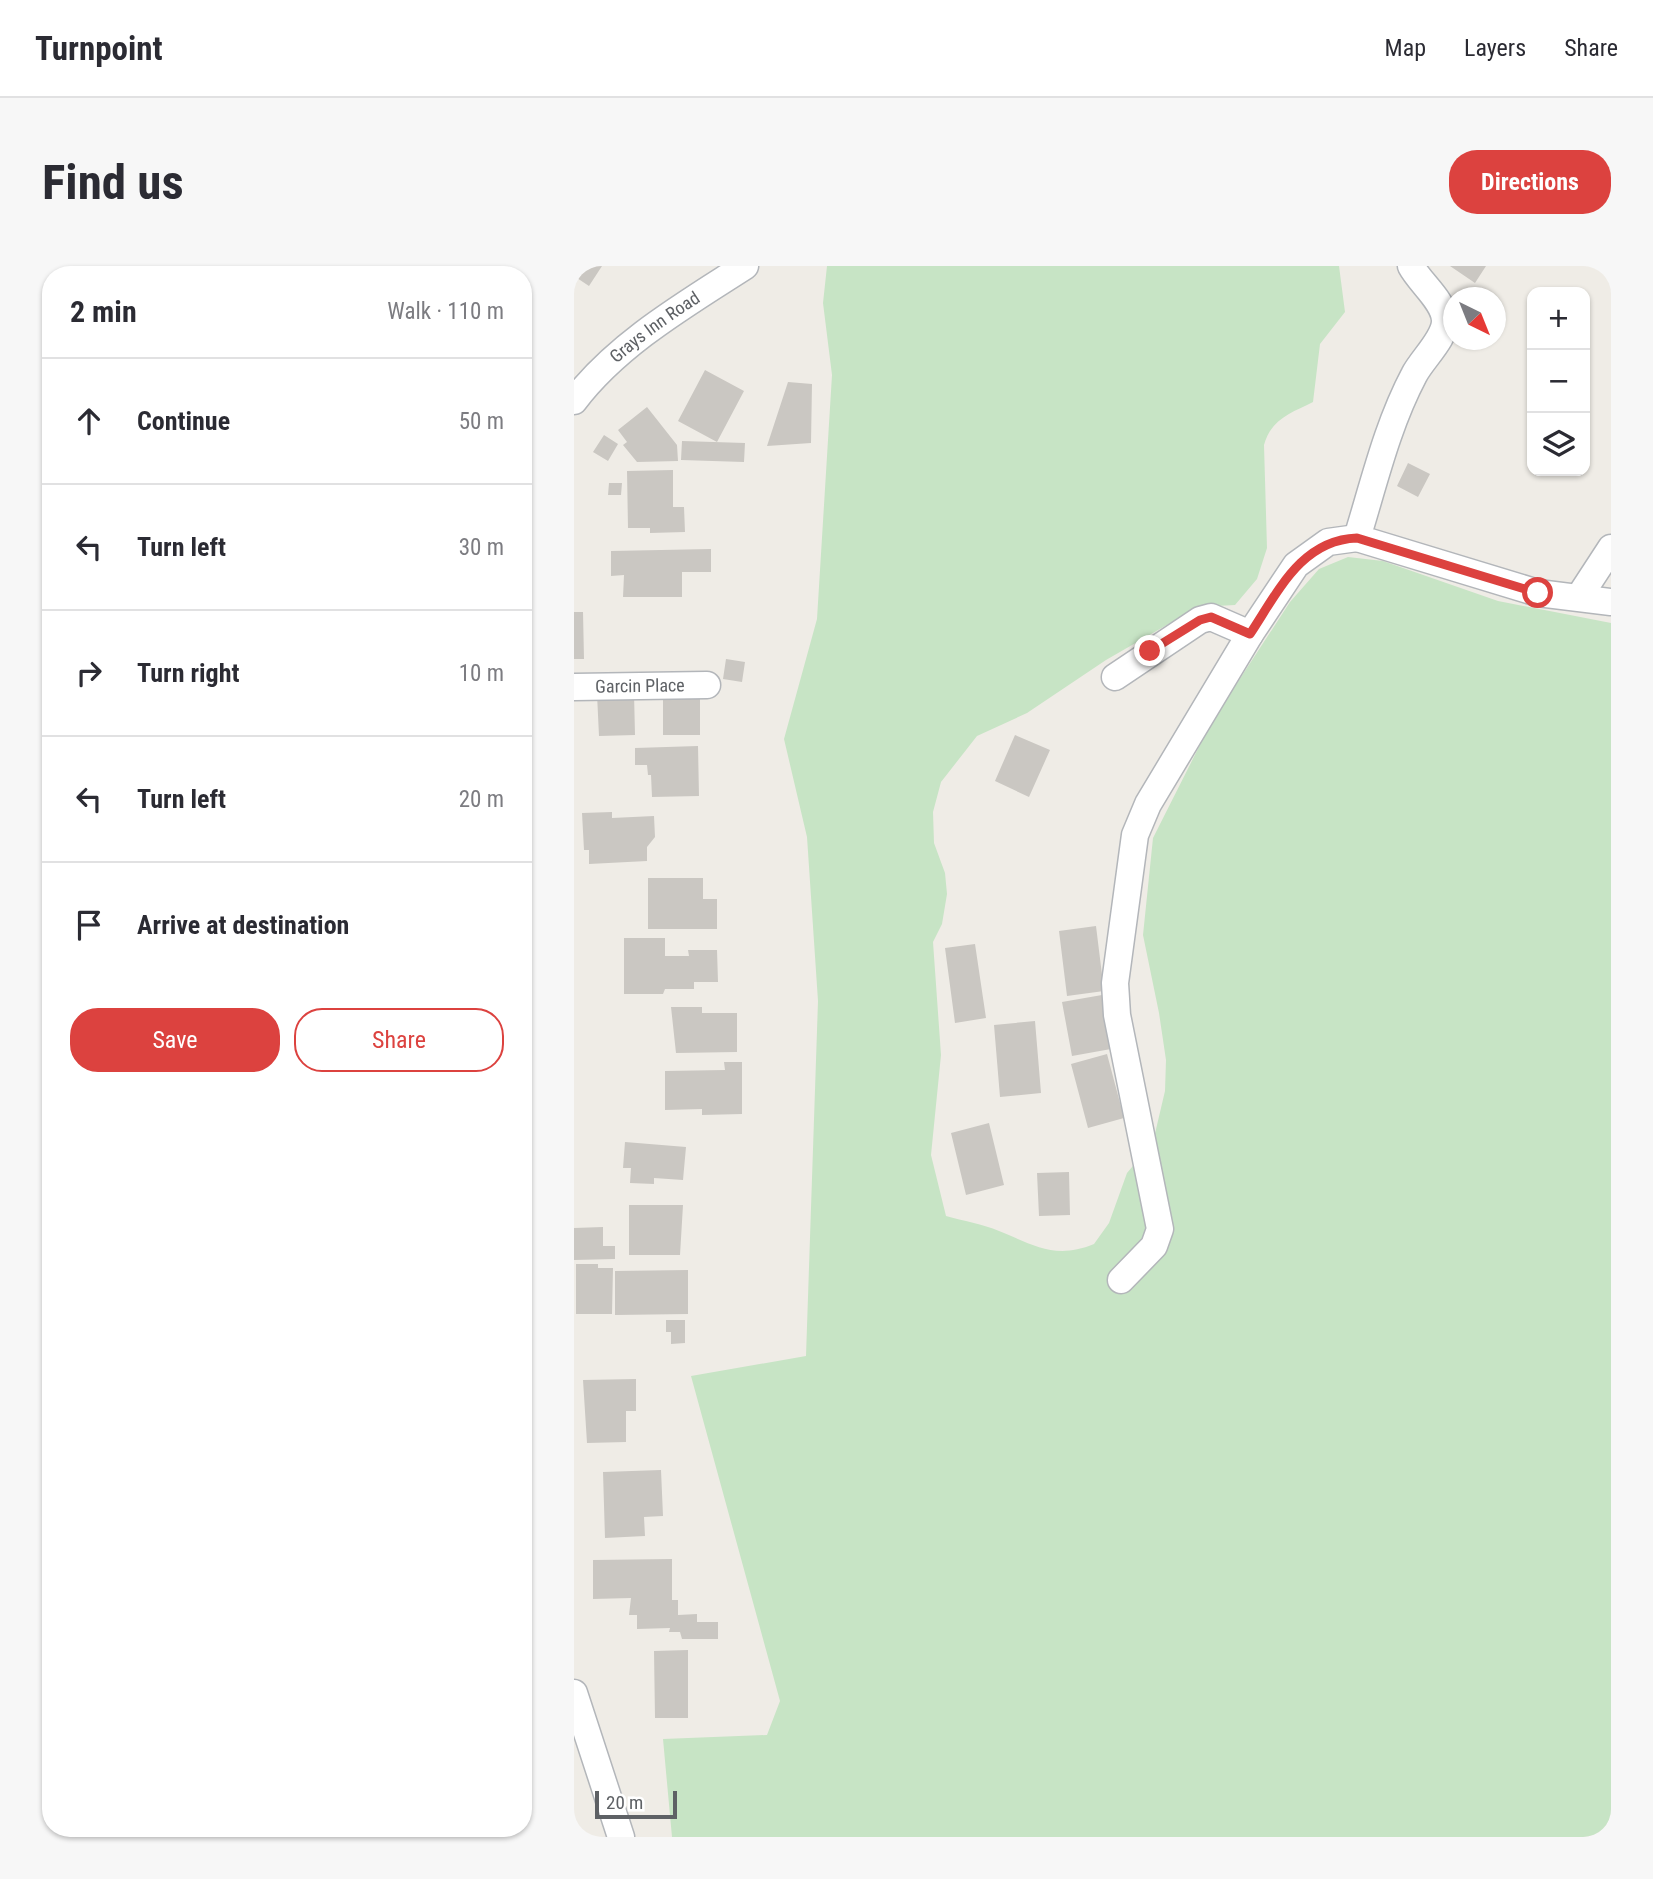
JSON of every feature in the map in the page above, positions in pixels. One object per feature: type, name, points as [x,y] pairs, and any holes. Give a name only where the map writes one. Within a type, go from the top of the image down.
[{"type":"street","name":"Grays Inn Road","points":[[574,401],[622,352],[668,317],[745,266]]},
{"type":"street","points":[[1357,538],[1395,414],[1415,373],[1445,327],[1445,315],[1440,305],[1419,281],[1411,266]]},
{"type":"street","points":[[1121,1280],[1154,1246],[1160,1229],[1117,1015],[1116,994],[1135,835],[1148,804],[1250,634],[1296,565],[1328,542],[1357,538],[1538,593],[1611,602]]},
{"type":"street","points":[[1579,597],[1611,548]]},
{"type":"street","points":[[1115,677],[1200,620],[1211,617],[1250,634]]},
{"type":"street","name":"Garcin Place","points":[[574,687],[707,685]]},
{"type":"street","points":[[574,1693],[621,1837]]},
{"type":"green space","points":[[827,266],[1339,266],[1345,312],[1320,344],[1313,402],[1283,418],[1267,436],[1264,445],[1267,548],[1257,579],[1235,605],[1198,607],[1106,660],[1027,713],[977,736],[941,782],[933,812],[934,843],[945,873],[947,894],[942,924],[933,942],[941,1055],[931,1155],[946,1216],[986,1226],[1056,1251],[1080,1249],[1094,1244],[1109,1223],[1127,1173],[1153,1142],[1165,1091],[1166,1060],[1143,935],[1153,838],[1211,723],[1290,602],[1319,569],[1348,557],[1383,561],[1498,601],[1611,623],[1611,1837],[672,1837],[663,1739],[767,1735],[780,1701],[691,1376],[806,1356],[818,1001],[807,837],[784,739],[817,619],[832,375],[823,303]]},
{"type":"building","points":[[574,266],[602,266],[589,286],[574,276]]},
{"type":"building","points":[[1450,266],[1486,266],[1475,283]]},
{"type":"building","points":[[705,370],[744,391],[717,442],[678,421]]},
{"type":"building","points":[[788,382],[812,384],[811,443],[767,446]]},
{"type":"building","points":[[647,407],[677,445],[678,461],[637,462],[623,445],[627,442],[618,430]]},
{"type":"building","points":[[604,435],[618,444],[608,461],[593,452]]},
{"type":"building","points":[[682,441],[745,443],[744,462],[681,460]]},
{"type":"building","points":[[1408,463],[1430,474],[1418,497],[1397,486]]},
{"type":"building","points":[[673,470],[673,507],[684,507],[685,532],[650,533],[650,528],[628,528],[627,471]]},
{"type":"building","points":[[609,483],[622,483],[621,495],[608,495]]},
{"type":"building","points":[[711,549],[711,572],[682,572],[682,597],[623,597],[624,575],[611,576],[611,551]]},
{"type":"building","points":[[574,612],[583,612],[584,659],[574,659]]},
{"type":"building","points":[[726,659],[745,662],[742,682],[723,679]]},
{"type":"building","points":[[663,691],[700,691],[700,735],[663,735]]},
{"type":"building","points":[[634,693],[635,735],[599,736],[597,694]]},
{"type":"building","points":[[1015,735],[1050,750],[1029,797],[995,781]]},
{"type":"building","points":[[698,746],[699,796],[652,797],[651,775],[648,775],[647,765],[635,765],[635,748]]},
{"type":"building","points":[[612,812],[612,818],[654,816],[655,837],[647,847],[647,861],[589,864],[589,850],[584,850],[582,813]]},
{"type":"building","points":[[648,878],[703,878],[703,899],[717,899],[717,929],[648,929]]},
{"type":"building","points":[[1096,926],[1104,991],[1067,996],[1059,931]]},
{"type":"building","points":[[624,938],[665,938],[665,956],[689,956],[688,950],[717,950],[718,982],[694,982],[694,989],[665,989],[663,994],[624,994]]},
{"type":"building","points":[[975,944],[986,1018],[955,1023],[945,948]]},
{"type":"building","points":[[1102,995],[1111,1049],[1072,1056],[1062,1002]]},
{"type":"building","points":[[671,1007],[702,1007],[702,1013],[737,1013],[737,1052],[676,1053]]},
{"type":"building","points":[[1035,1021],[1041,1093],[1000,1097],[994,1025]]},
{"type":"building","points":[[1107,1054],[1124,1118],[1088,1128],[1071,1064]]},
{"type":"building","points":[[724,1062],[742,1062],[742,1114],[702,1115],[702,1109],[665,1110],[665,1071],[725,1070]]},
{"type":"building","points":[[989,1123],[1004,1185],[966,1195],[951,1133]]},
{"type":"building","points":[[625,1142],[686,1147],[683,1180],[654,1178],[654,1184],[630,1183],[631,1168],[623,1168]]},
{"type":"building","points":[[1069,1172],[1070,1215],[1039,1216],[1037,1173]]},
{"type":"building","points":[[629,1205],[683,1205],[680,1255],[629,1255]]},
{"type":"building","points":[[603,1227],[603,1246],[615,1246],[615,1259],[574,1260],[574,1228]]},
{"type":"building","points":[[576,1264],[598,1264],[598,1268],[613,1268],[612,1314],[576,1314]]},
{"type":"building","points":[[688,1270],[688,1314],[615,1315],[615,1271]]},
{"type":"building","points":[[666,1320],[685,1320],[685,1343],[671,1344],[671,1332],[666,1332]]},
{"type":"building","points":[[636,1379],[636,1411],[626,1411],[626,1442],[587,1443],[583,1380]]},
{"type":"building","points":[[661,1470],[663,1516],[644,1517],[645,1536],[605,1538],[603,1472]]},
{"type":"building","points":[[672,1559],[672,1600],[678,1600],[678,1615],[697,1614],[697,1622],[718,1622],[718,1639],[682,1639],[680,1632],[669,1632],[670,1628],[637,1629],[637,1615],[629,1615],[631,1598],[593,1599],[593,1560]]},
{"type":"building","points":[[688,1650],[688,1718],[655,1718],[654,1651]]},
{"type":"route","points":[[1150,651],[1200,620],[1211,617],[1250,634],[1296,565],[1313,550],[1341,538],[1357,538],[1538,593]]}]
